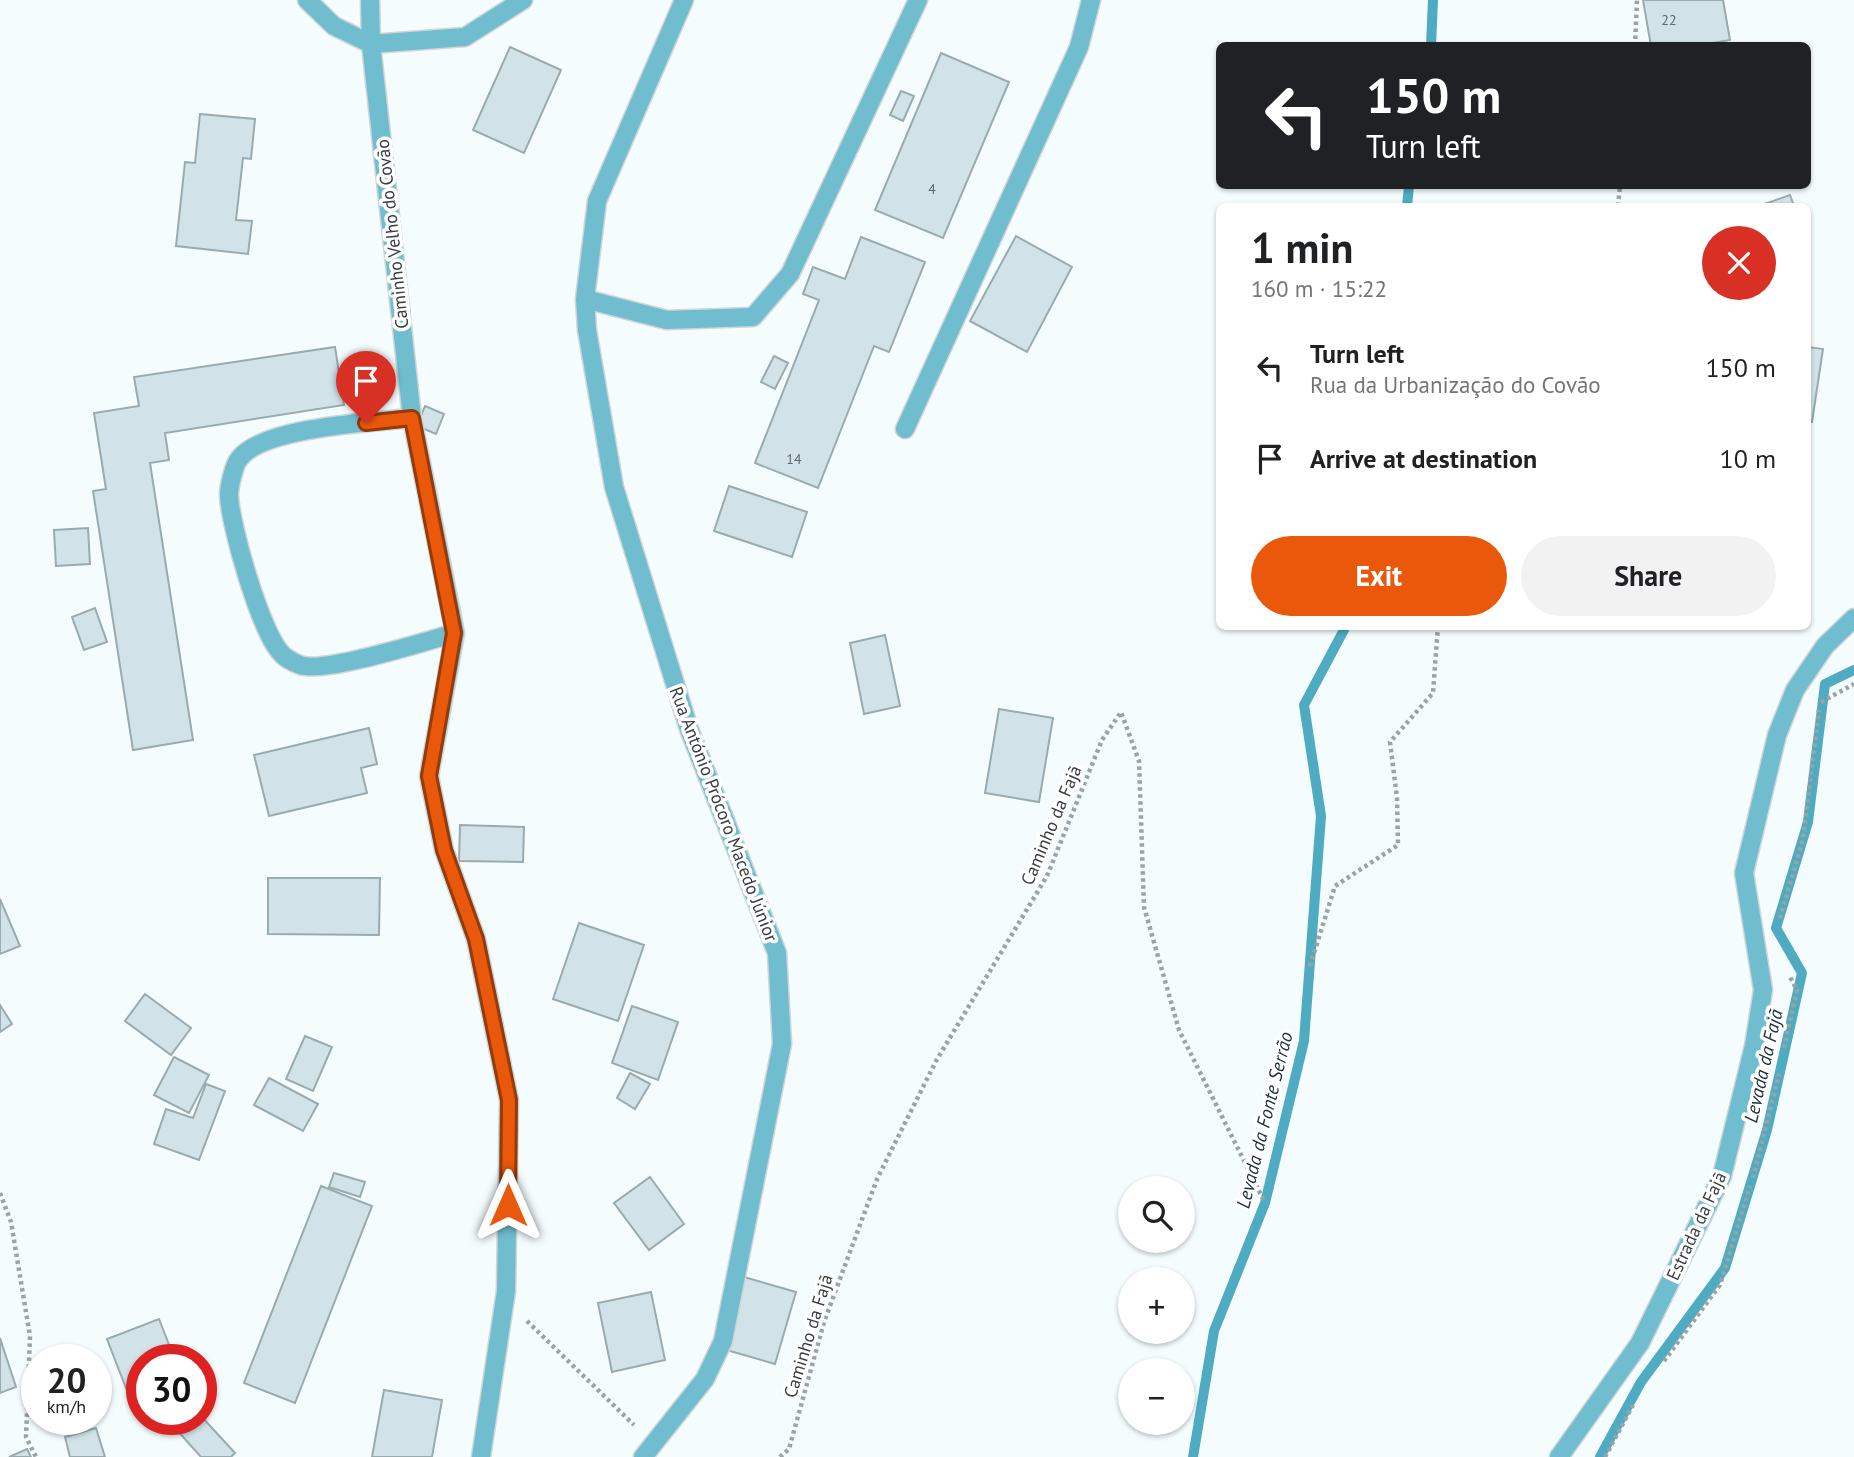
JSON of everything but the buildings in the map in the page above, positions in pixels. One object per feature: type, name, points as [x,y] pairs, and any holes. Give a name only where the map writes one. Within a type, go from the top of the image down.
[{"type":"street","points":[[307,0],[334,26],[371,44],[465,37],[523,0]]},
{"type":"street","name":"Caminho Velho do Covão","points":[[370,0],[371,44],[412,418],[454,633],[429,776],[444,850],[476,939],[509,1100],[504,1300],[481,1457]]},
{"type":"street","name":"Rua António Prócoro Macedo Júnior","points":[[648,1452],[705,1379],[723,1341],[782,1044],[777,953],[689,729],[614,487],[587,330],[585,299],[597,201],[684,0]]},
{"type":"street","points":[[585,299],[667,320],[753,317],[790,274],[918,0]]},
{"type":"street","points":[[905,429],[1079,47],[1091,0]]},
{"type":"street","points":[[412,418],[298,431],[260,444],[239,459],[229,493],[238,540],[265,628],[282,655],[302,666],[331,664],[454,633]]},
{"type":"street","name":"Estrada da Fajã","points":[[1559,1457],[1640,1343],[1722,1176],[1754,1046],[1763,990],[1744,873],[1777,734],[1796,690],[1825,646],[1854,618]]},
{"type":"path","points":[[1635,42],[1637,0]]},
{"type":"path","points":[[1310,966],[1335,886],[1398,845],[1397,798],[1390,742],[1433,693],[1438,630]]},
{"type":"path","name":"Caminho da Fajã","points":[[780,1457],[789,1449],[824,1322],[877,1179],[936,1061],[1047,876],[1102,740],[1121,712],[1139,761],[1144,907],[1179,1030],[1265,1203]]},
{"type":"path","points":[[0,1193],[10,1222],[30,1336],[26,1437],[36,1457]]},
{"type":"path","points":[[504,1300],[621,1409],[648,1452]]},
{"type":"waterway","name":"Levada da Fonte Serrão","points":[[1431,42],[1433,0]]},
{"type":"waterway","name":"Levada da Fonte Serrão","points":[[1407,203],[1409,189]]},
{"type":"waterway","name":"Levada da Fonte Serrão","points":[[1193,1457],[1214,1331],[1265,1203],[1304,1041],[1321,816],[1304,705],[1344,630]]},
{"type":"waterway","name":"Levada da Fajã","points":[[1600,1457],[1641,1382],[1725,1268],[1767,1130],[1802,973],[1776,928],[1808,822],[1825,684],[1854,670]]},
{"type":"route","points":[[366,423],[412,418],[437,536],[454,633],[429,776],[444,850],[476,939],[509,1100],[508,1205]]}]
